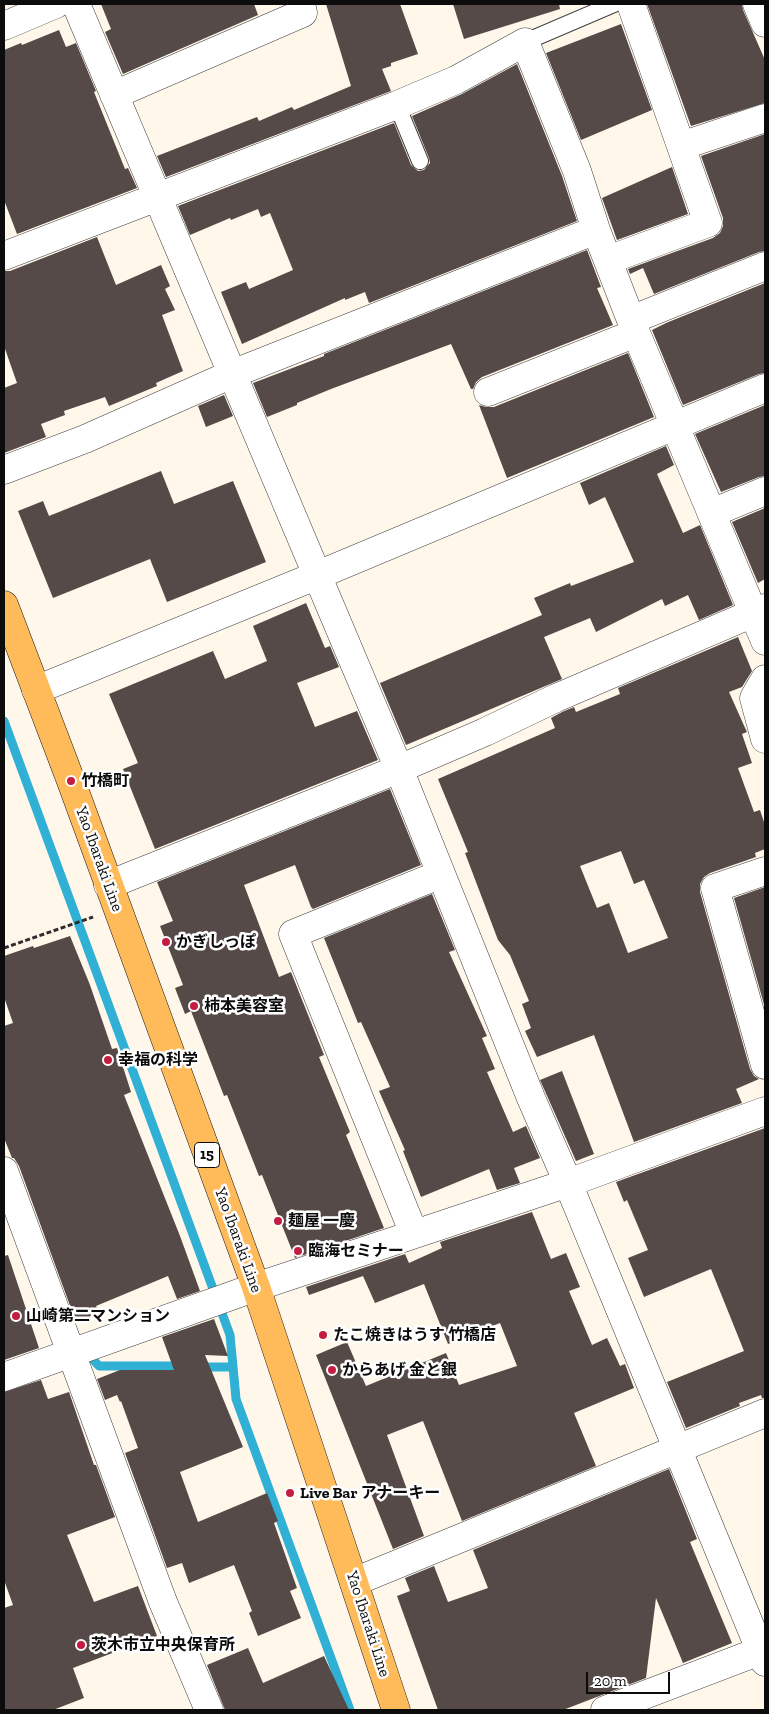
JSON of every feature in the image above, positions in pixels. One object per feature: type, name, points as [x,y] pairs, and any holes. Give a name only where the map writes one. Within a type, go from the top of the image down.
[{"type":"main road","name":"Yao Ibaraki Line","points":[[4,606],[71,781],[256,1287],[396,1710]]},
{"type":"street","points":[[4,26],[56,4]]},
{"type":"street","points":[[76,4],[399,769],[531,1098],[764,1654],[605,1710]]},
{"type":"street","points":[[114,95],[303,12],[301,4]]},
{"type":"street","points":[[608,260],[708,223],[632,4]]},
{"type":"street","points":[[757,4],[765,23]]},
{"type":"street","points":[[4,256],[397,105],[456,80],[524,42],[577,171],[596,230],[675,426],[712,513],[760,611],[765,641]]},
{"type":"street","points":[[681,146],[765,118]]},
{"type":"street","points":[[4,470],[86,439],[232,374],[596,230]]},
{"type":"street","points":[[488,392],[765,266]]},
{"type":"street","points":[[36,690],[318,576],[765,388]]},
{"type":"street","points":[[712,513],[765,490]]},
{"type":"street","points":[[113,897],[485,732],[556,698],[760,611]]},
{"type":"street","points":[[765,679],[754,698],[765,739]]},
{"type":"street","points":[[765,872],[716,888],[765,1065]]},
{"type":"street","points":[[414,1234],[293,934],[441,874]]},
{"type":"street","points":[[4,1377],[256,1287],[568,1183],[765,1111]]},
{"type":"street","points":[[4,1171],[163,1602],[209,1710]]},
{"type":"street","points":[[354,1582],[765,1413]]},
{"type":"lane","points":[[524,42],[614,4]]},
{"type":"lane","points":[[397,105],[420,161]]},
{"type":"path","points":[[4,948],[113,897]]},
{"type":"building","points":[[101,4],[254,4],[258,15],[123,74],[105,32],[111,29]]},
{"type":"building","points":[[326,4],[400,4],[418,54],[391,63],[391,66],[382,69],[391,91],[166,177],[157,156],[257,117],[259,121],[292,107],[294,110],[351,86]]},
{"type":"building","points":[[453,4],[559,4],[560,9],[464,39]]},
{"type":"building","points":[[647,4],[742,4],[765,60],[765,103],[691,126]]},
{"type":"building","points":[[621,24],[652,110],[581,140],[546,53]]},
{"type":"building","points":[[59,30],[66,47],[76,43],[125,169],[128,168],[137,188],[17,234],[4,200],[4,50]]},
{"type":"building","points":[[517,64],[562,176],[577,221],[369,303],[365,292],[345,300],[345,298],[242,344],[221,292],[246,282],[249,289],[293,270],[270,213],[261,217],[258,209],[231,220],[230,218],[190,235],[178,206],[394,123],[411,165],[418,171],[424,170],[430,163],[429,158],[412,116],[462,94]]},
{"type":"building","points":[[765,134],[765,251],[654,294],[643,268],[630,274],[628,269],[713,238],[720,233],[723,226],[723,218],[701,156]]},
{"type":"building","points":[[672,167],[688,214],[617,240],[602,198]]},
{"type":"building","points":[[97,237],[116,285],[161,265],[170,286],[165,289],[175,310],[162,315],[183,371],[156,383],[157,386],[109,406],[105,397],[64,411],[65,415],[41,424],[46,437],[4,453],[4,388],[17,383],[4,346],[4,271],[10,271]]},
{"type":"building","points":[[587,250],[601,287],[597,288],[613,325],[482,377],[476,382],[473,389],[471,389],[451,344],[331,389],[267,417],[253,383]]},
{"type":"building","points":[[765,283],[765,373],[683,405],[652,330]]},
{"type":"building","points":[[628,353],[654,417],[507,478],[479,405],[494,407]]},
{"type":"building","points":[[224,395],[233,416],[206,427],[198,406]]},
{"type":"building","points":[[765,405],[765,476],[721,492],[695,434]]},
{"type":"building","points":[[666,446],[674,465],[657,474],[683,533],[700,525],[733,605],[699,620],[688,595],[665,606],[662,599],[596,632],[590,618],[544,637],[562,679],[406,745],[380,683],[542,615],[534,598],[570,583],[571,586],[634,562],[605,497],[589,505],[580,483]]},
{"type":"building","points":[[161,471],[174,504],[233,481],[266,562],[167,602],[150,559],[53,598],[18,511],[43,501],[49,516]]},
{"type":"building","points":[[765,508],[765,579],[758,583],[732,522]]},
{"type":"building","points":[[306,603],[325,648],[330,646],[339,667],[297,683],[315,727],[357,711],[378,760],[155,849],[123,769],[138,763],[109,694],[213,651],[225,679],[267,661],[253,626]]},
{"type":"building","points":[[738,637],[752,671],[742,687],[729,692],[747,732],[742,734],[752,763],[738,768],[754,812],[760,810],[765,825],[765,849],[755,853],[756,857],[710,873],[704,877],[700,884],[700,892],[750,1069],[754,1076],[759,1079],[736,1089],[742,1103],[634,1142],[594,1035],[537,1057],[525,1031],[531,1028],[522,1004],[529,1001],[510,955],[498,940],[465,853],[468,852],[438,779],[555,728],[551,718],[574,707],[576,712],[620,694],[618,688]],"holes":[[[621,851],[634,884],[644,880],[668,938],[628,953],[609,903],[597,908],[580,866]]]},
{"type":"building","points":[[390,789],[421,865],[313,909],[295,865],[244,885],[279,977],[291,972],[324,1055],[319,1057],[350,1132],[346,1135],[384,1228],[295,1258],[262,1175],[259,1176],[227,1095],[224,1096],[191,1011],[185,1014],[175,988],[183,985],[160,926],[173,921],[157,882]]},
{"type":"building","points":[[765,887],[765,1008],[734,898]]},
{"type":"building","points":[[432,894],[455,950],[449,952],[487,1036],[482,1038],[495,1069],[487,1072],[513,1132],[526,1126],[540,1158],[514,1168],[520,1183],[497,1190],[489,1169],[421,1197],[403,1151],[405,1150],[379,1091],[390,1087],[361,1022],[358,1023],[324,938]]},
{"type":"building","points":[[70,936],[90,985],[112,1049],[117,1048],[131,1092],[124,1095],[200,1291],[177,1299],[168,1276],[96,1306],[99,1313],[76,1322],[19,1166],[14,1158],[12,1158],[4,1138],[4,1026],[13,1023],[4,997],[4,956]]},
{"type":"building","points":[[562,1071],[594,1154],[576,1161],[540,1080]]},
{"type":"building","points":[[765,1128],[765,1398],[762,1398],[761,1395],[739,1403],[740,1406],[686,1428],[667,1382],[744,1351],[711,1269],[644,1297],[628,1258],[648,1250],[627,1200],[624,1202],[616,1182]]},
{"type":"building","points":[[532,1212],[551,1259],[566,1253],[580,1287],[569,1291],[592,1345],[607,1338],[620,1366],[625,1364],[634,1388],[574,1413],[596,1466],[462,1521],[423,1421],[387,1435],[424,1536],[393,1549],[316,1355],[347,1342],[366,1386],[446,1353],[459,1385],[517,1366],[500,1323],[448,1344],[424,1284],[375,1303],[363,1276],[309,1295],[306,1287],[405,1254],[409,1263],[442,1248],[440,1242]]},
{"type":"building","name":"山崎第二マンション","points":[[8,1255],[39,1348],[4,1360],[4,1256]]},
{"type":"building","points":[[214,1319],[228,1356],[205,1355],[243,1447],[180,1472],[198,1522],[267,1493],[278,1521],[274,1523],[297,1588],[290,1591],[301,1618],[258,1636],[249,1613],[252,1611],[234,1565],[189,1583],[182,1563],[167,1568],[125,1453],[138,1448],[121,1401],[117,1395],[105,1400],[97,1379],[120,1370],[174,1370],[162,1337]]},
{"type":"building","points":[[41,1380],[48,1399],[69,1392],[94,1465],[96,1465],[115,1517],[67,1535],[94,1602],[138,1586],[157,1636],[73,1668],[84,1698],[53,1710],[4,1710],[4,1608],[13,1605],[4,1580],[4,1392]]},
{"type":"building","points":[[669,1469],[697,1539],[690,1542],[732,1643],[683,1663],[656,1598],[646,1678],[563,1710],[438,1710],[397,1596],[410,1591],[405,1578],[434,1566],[448,1602],[488,1588],[473,1550]]},
{"type":"building","points":[[248,1648],[263,1683],[324,1656],[349,1710],[225,1710],[207,1665]]},
{"type":"waterway","points":[[4,721],[230,1335],[236,1399],[350,1710]]},
{"type":"waterway","points":[[85,1351],[99,1366],[183,1366]]},
{"type":"waterway","points":[[199,1367],[233,1367]]},
{"type":"place","name":"竹橋町","points":[[71,781]]},
{"type":"place","name":"かぎしっぽ","points":[[166,942]]},
{"type":"place","name":"柿本美容室","points":[[194,1006]]},
{"type":"place","name":"幸福の科学","points":[[108,1060]]},
{"type":"place","name":"麺屋 一慶","points":[[278,1221]]},
{"type":"place","name":"臨海セミナー","points":[[298,1251]]},
{"type":"place","name":"山崎第二マンション","points":[[16,1316]]},
{"type":"place","name":"たこ焼きはうす 竹橋店","points":[[323,1335]]},
{"type":"place","name":"からあげ 金と銀","points":[[332,1370]]},
{"type":"place","name":"Live Bar アナーキー","points":[[290,1493]]},
{"type":"place","name":"茨木市立中央保育所","points":[[81,1645]]}]
